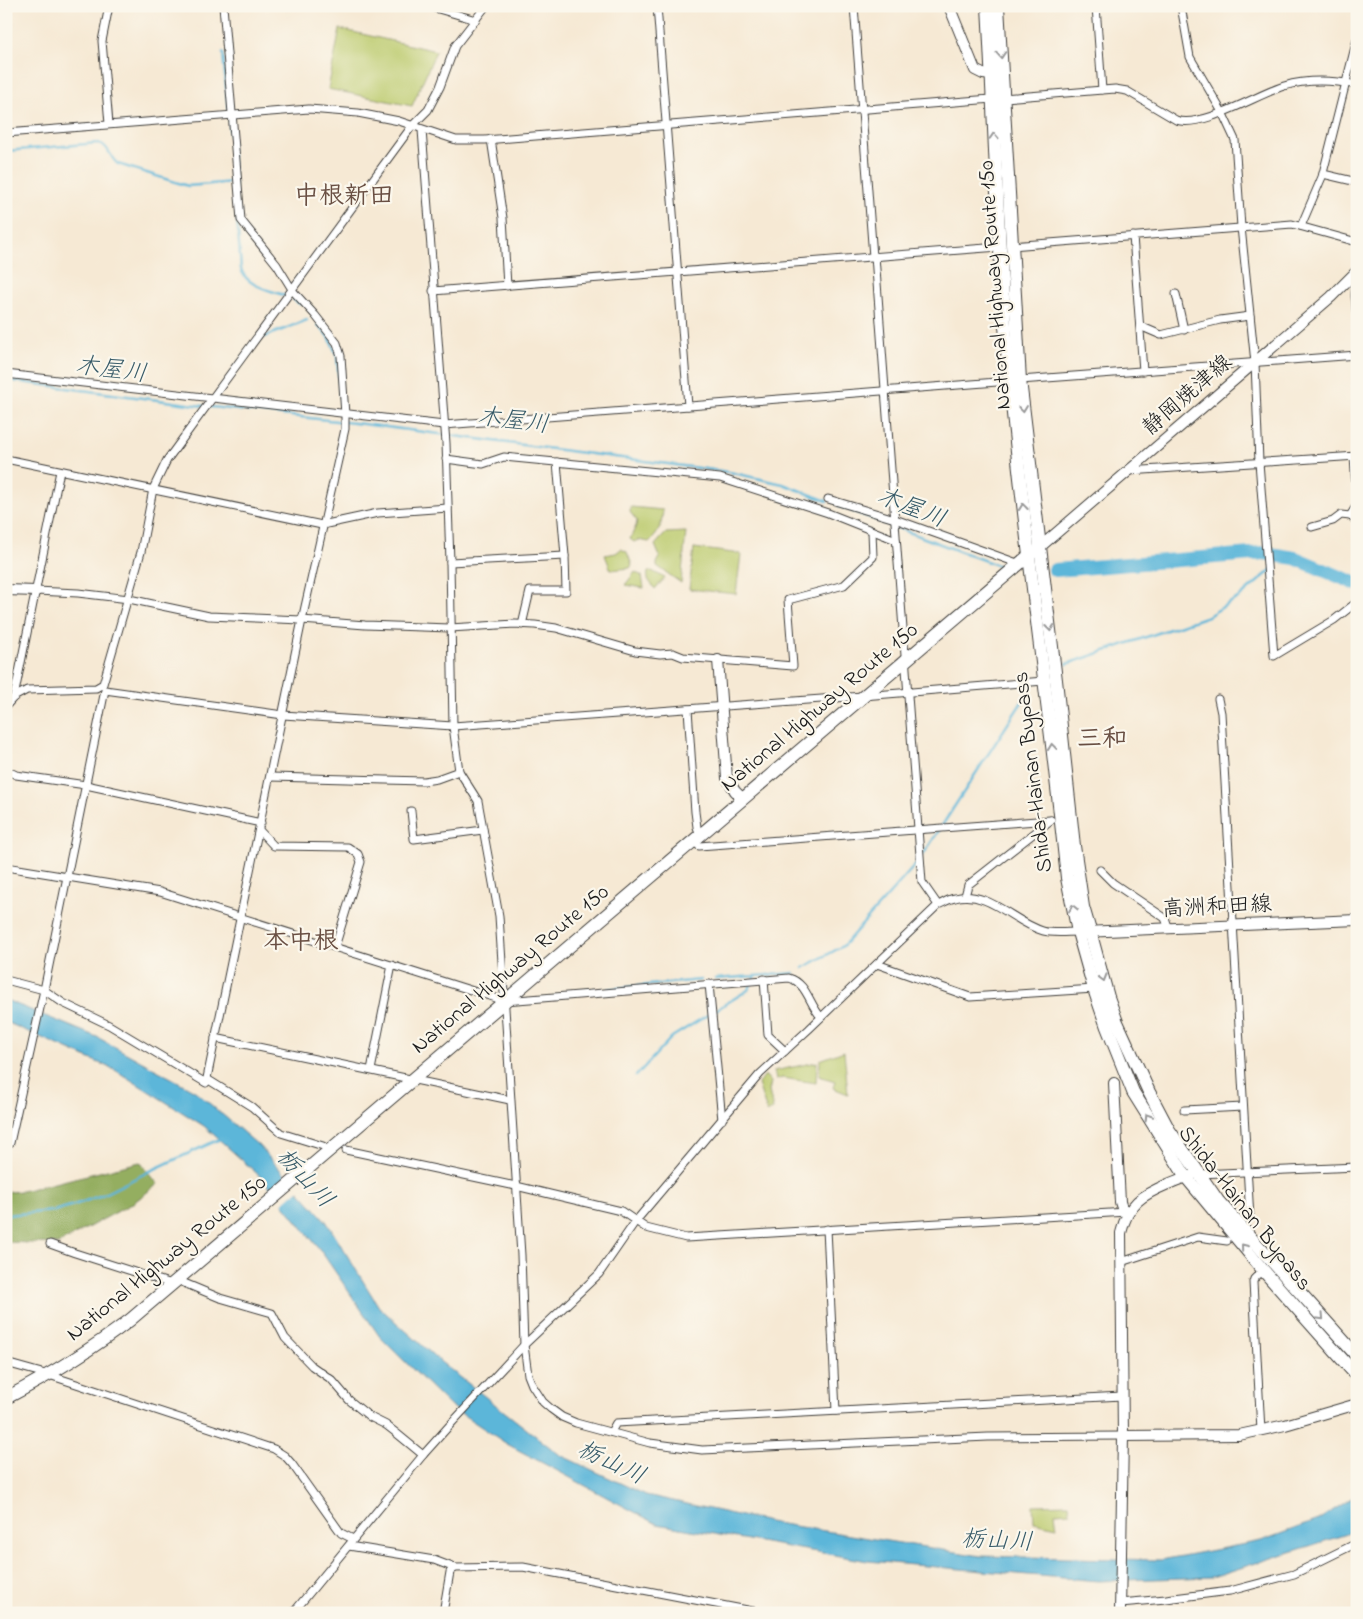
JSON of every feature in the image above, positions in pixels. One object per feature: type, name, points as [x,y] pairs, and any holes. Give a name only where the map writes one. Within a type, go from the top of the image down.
[{"type":"highway","name":"National Highway Route 150","points":[[988,6],[991,75],[998,98]]},
{"type":"highway","name":"National Highway Route 150","points":[[998,6],[998,98],[1024,560]]},
{"type":"highway","name":"National Highway Route 150","points":[[6,1398],[49,1375],[99,1343],[175,1282],[1040,547],[1015,381]]},
{"type":"highway","name":"Shida-Hainan Bypass","points":[[1040,547],[1072,833],[1083,907],[1084,932],[1094,988],[1107,1027],[1133,1092],[1263,1270],[1357,1376]]},
{"type":"highway","name":"Shida-Hainan Bypass","points":[[1024,560],[1044,681],[1056,820],[1067,878],[1084,932],[1117,1022],[1135,1063],[1193,1175],[1357,1356]]},
{"type":"street","points":[[109,6],[102,42],[109,124]]},
{"type":"street","points":[[6,980],[43,994],[109,1026],[206,1083],[346,414],[341,356],[337,344],[315,315],[292,291],[277,265],[241,220],[223,6]]},
{"type":"street","points":[[428,6],[476,20]]},
{"type":"street","points":[[10,1143],[32,1047],[86,784],[102,688],[142,552],[153,489],[167,460],[412,126],[428,110],[440,87],[455,46],[486,6]]},
{"type":"street","points":[[656,6],[688,406]]},
{"type":"street","points":[[854,6],[922,882],[938,905]]},
{"type":"street","points":[[949,6],[975,70],[991,75]]},
{"type":"street","points":[[1096,6],[1102,90]]},
{"type":"street","points":[[1181,6],[1190,57],[1222,112],[1235,140],[1240,228],[1254,363],[1259,462],[1269,570],[1274,656],[1334,620],[1357,602]]},
{"type":"street","points":[[1301,226],[1322,174],[1357,39]]},
{"type":"street","points":[[6,133],[309,109],[358,113],[399,121],[456,140],[492,139],[665,127],[1115,89],[1127,91],[1184,123],[1206,119],[1284,86],[1322,80],[1357,86]]},
{"type":"street","points":[[422,130],[446,444],[453,726],[459,771],[478,801],[499,916],[524,1346],[528,1375],[534,1390],[543,1402],[562,1417],[576,1423],[650,1443],[711,1450],[988,1437],[1239,1435],[1261,1431],[1357,1404]]},
{"type":"street","points":[[492,139],[503,218],[507,286]]},
{"type":"street","points":[[1322,174],[1357,182]]},
{"type":"street","points":[[433,292],[677,271],[1292,224],[1357,242]]},
{"type":"street","points":[[1133,236],[1143,371]]},
{"type":"street","points":[[1356,272],[1357,320]]},
{"type":"street","name":"静岡焼津線","points":[[1040,547],[1331,298],[1356,272]]},
{"type":"street","points":[[1176,294],[1184,330]]},
{"type":"street","points":[[1140,326],[1161,336],[1220,320],[1250,316]]},
{"type":"street","points":[[6,374],[444,425],[1357,355]]},
{"type":"street","points":[[1129,471],[1355,456],[1356,505],[1350,516]]},
{"type":"street","points":[[446,459],[484,464],[504,457],[720,478],[828,512],[896,540]]},
{"type":"street","points":[[6,459],[322,525],[378,513],[448,508]]},
{"type":"street","points":[[522,625],[530,591],[566,591],[557,462]]},
{"type":"street","points":[[14,697],[60,471]]},
{"type":"street","points":[[828,499],[1024,560]]},
{"type":"street","points":[[1312,527],[1324,525],[1341,515],[1350,516],[1357,522]]},
{"type":"street","points":[[6,590],[78,592],[129,599],[209,616],[450,628],[534,625],[556,628],[635,651],[660,654],[673,653],[682,657],[793,666],[788,600],[844,585],[873,557],[872,531]]},
{"type":"street","points":[[450,562],[565,556]]},
{"type":"street","points":[[718,660],[727,778],[735,791],[743,799]]},
{"type":"street","points":[[6,706],[14,697],[27,690],[102,688],[283,715],[453,726],[1044,681]]},
{"type":"street","points":[[1218,699],[1221,713],[1250,1218]]},
{"type":"street","points":[[688,709],[699,846],[1056,820]]},
{"type":"street","points":[[6,770],[16,775],[86,784],[260,826],[274,846],[348,847],[358,854],[361,862],[335,947]]},
{"type":"street","points":[[271,776],[424,781],[437,779],[459,771]]},
{"type":"street","points":[[411,811],[414,839],[483,830]]},
{"type":"street","points":[[965,896],[968,885],[1056,820]]},
{"type":"street","points":[[6,867],[160,892],[505,1002],[789,978],[796,980],[803,987],[815,1011],[821,1018]]},
{"type":"street","points":[[1100,870],[1113,883],[1165,918],[1169,929]]},
{"type":"street","points":[[293,1613],[422,1456],[524,1346],[599,1274],[635,1222],[760,1074],[938,905],[955,898],[965,896],[976,897],[992,904],[1025,924],[1045,932],[1084,932]]},
{"type":"street","name":"高洲和田線","points":[[1084,932],[1357,920]]},
{"type":"street","points":[[877,964],[970,997],[1094,988]]},
{"type":"street","points":[[371,1070],[392,965]]},
{"type":"street","points":[[764,979],[768,1035],[785,1051]]},
{"type":"street","points":[[709,984],[722,1120]]},
{"type":"street","points":[[215,1038],[510,1100]]},
{"type":"street","points":[[207,1079],[252,1107],[281,1133],[323,1146]]},
{"type":"street","points":[[1114,1084],[1120,1202],[1122,1208],[1128,1212]]},
{"type":"street","points":[[1184,1110],[1243,1107]]},
{"type":"street","points":[[346,1150],[516,1186],[621,1211],[646,1228],[686,1238],[1128,1212]]},
{"type":"street","points":[[1357,1167],[1193,1175],[1149,1192],[1139,1199],[1128,1212],[1121,1233],[1123,1436],[1120,1604],[1230,1591],[1294,1574],[1357,1543]]},
{"type":"street","points":[[826,1229],[836,1411]]},
{"type":"street","points":[[1121,1262],[1198,1237],[1228,1241]]},
{"type":"street","points":[[50,1244],[272,1313],[285,1338],[312,1366],[332,1380],[349,1400],[370,1417],[386,1425],[422,1456]]},
{"type":"street","points":[[1261,1431],[1253,1282],[1263,1270]]},
{"type":"street","points":[[6,1363],[49,1375],[274,1449],[285,1456],[292,1464],[341,1533],[351,1542],[434,1560],[455,1568],[523,1567],[764,1613]]},
{"type":"street","points":[[611,1432],[616,1423],[1122,1396]]},
{"type":"street","points":[[443,1613],[450,1572],[455,1568]]},
{"type":"green space","points":[[340,29],[436,51],[412,106],[328,89]]},
{"type":"green space","points":[[631,507],[663,510],[660,527],[656,535],[649,542],[638,540],[634,542],[630,539],[637,521],[630,512]]},
{"type":"green space","points":[[686,532],[681,583],[657,566],[660,557],[655,545],[666,533]]},
{"type":"green space","points":[[694,548],[741,554],[736,594],[689,589]]},
{"type":"green space","points":[[621,549],[627,552],[632,565],[630,568],[611,570],[605,555],[616,553]]},
{"type":"green space","points":[[652,571],[665,578],[655,589],[648,577],[648,572]]},
{"type":"green space","points":[[635,572],[642,576],[644,588],[625,585]]},
{"type":"green space","points":[[844,1051],[848,1094],[833,1088],[835,1081],[819,1076],[820,1060]]},
{"type":"green space","points":[[817,1062],[816,1083],[782,1078],[776,1080],[774,1071]]},
{"type":"green space","points":[[765,1075],[771,1082],[769,1091],[773,1109],[767,1112],[758,1084]]},
{"type":"green space","points":[[140,1162],[158,1184],[133,1203],[58,1244],[6,1242],[6,1192],[22,1191]]},
{"type":"green space","points":[[1069,1504],[1070,1512],[1055,1513],[1057,1527],[1034,1522],[1033,1505]]},
{"type":"water","points":[[6,1000],[97,1037],[195,1091],[258,1145],[326,1221],[379,1307],[442,1363],[560,1455],[646,1495],[769,1522],[981,1556],[1161,1560],[1261,1541],[1318,1520],[1357,1495],[1357,1527],[1347,1534],[1212,1577],[1098,1581],[868,1561],[657,1524],[507,1444],[450,1406],[380,1337],[321,1251],[262,1178],[204,1126],[115,1070],[6,1022]]},
{"type":"pier","points":[[288,1175],[300,1188],[281,1205],[269,1191]]},
{"type":"waterway","points":[[223,53],[228,110]]},
{"type":"waterway","points":[[229,121],[241,269],[248,280],[254,284],[286,296]]},
{"type":"waterway","points":[[6,151],[98,143],[105,146],[118,164],[188,186],[234,182]]},
{"type":"waterway","points":[[293,299],[300,304]]},
{"type":"waterway","points":[[264,337],[307,320]]},
{"type":"waterway","points":[[318,325],[330,339],[337,356],[341,410]]},
{"type":"waterway","name":"木屋川","points":[[6,380],[729,472],[783,484],[827,501]]},
{"type":"waterway","name":"木屋川","points":[[839,506],[999,566]]},
{"type":"waterway","name":"木屋川","points":[[1055,570],[1264,553],[1295,558],[1357,584]]},
{"type":"waterway","points":[[1067,664],[1208,616],[1241,596],[1270,571],[1283,555]]},
{"type":"waterway","points":[[923,855],[1031,688]]},
{"type":"waterway","points":[[803,968],[843,946],[918,862]]},
{"type":"waterway","points":[[715,979],[794,973]]},
{"type":"waterway","points":[[636,1076],[672,1037],[748,990],[755,977]]},
{"type":"waterway","points":[[608,989],[701,980]]},
{"type":"waterway","points":[[6,1215],[54,1211],[77,1204],[102,1195],[222,1138]]},
{"type":"district","name":"中根新田","points":[[344,197]]},
{"type":"district","name":"三和","points":[[1102,740]]},
{"type":"district","name":"本中根","points":[[301,942]]},
{"type":"water label","name":"栃山川","points":[[304,1179]]},
{"type":"water label","name":"栃山川","points":[[611,1464]]},
{"type":"water label","name":"栃山川","points":[[997,1542]]}]
